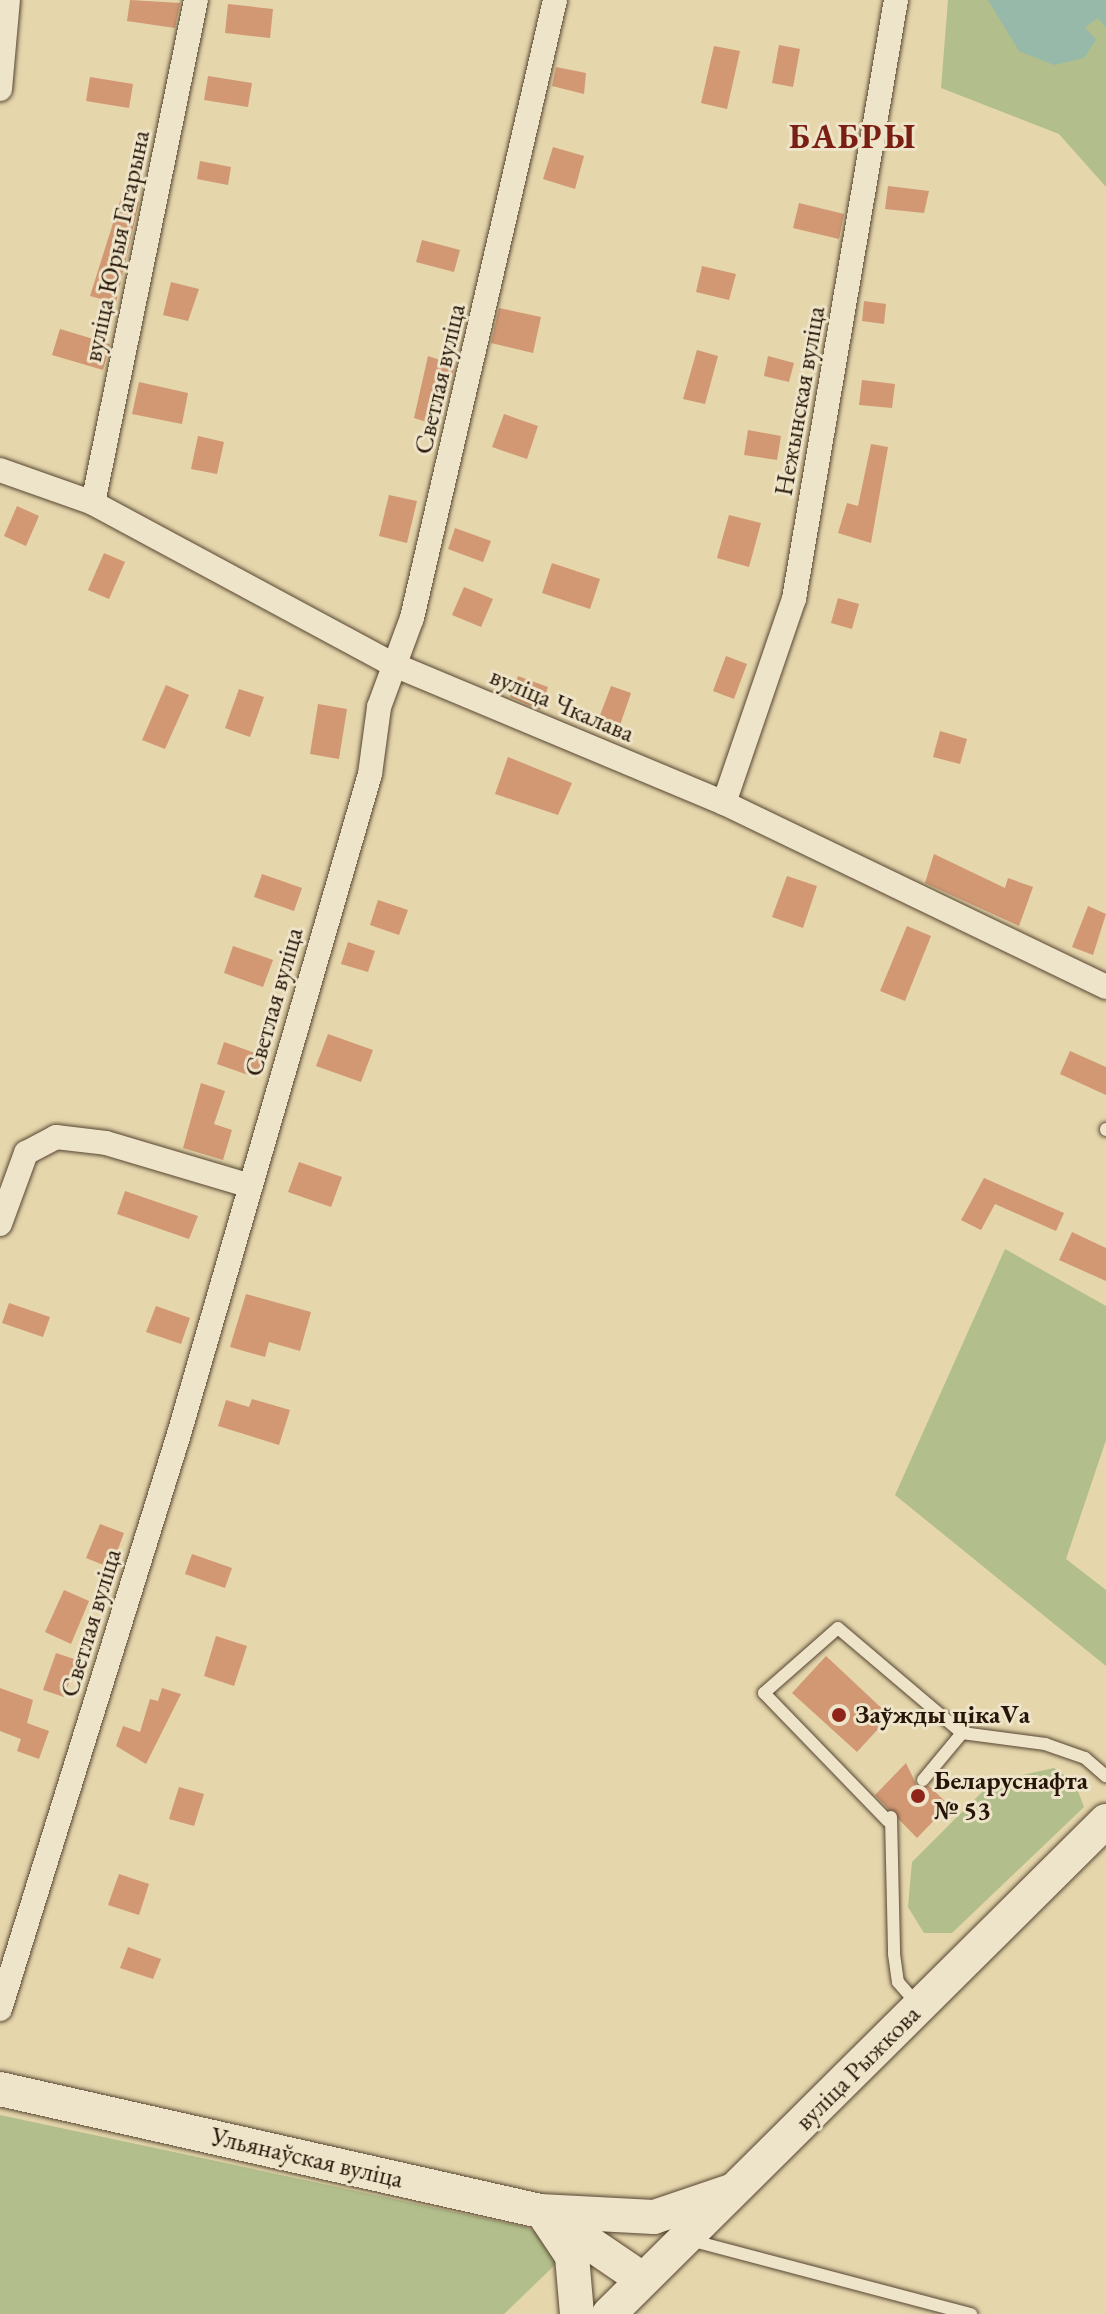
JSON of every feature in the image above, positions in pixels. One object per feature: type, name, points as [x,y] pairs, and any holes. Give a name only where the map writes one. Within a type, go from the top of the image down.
[{"type":"main road","name":"вуліца Рыжкова","points":[[609,2314],[1106,1821]]},
{"type":"main road","name":"Ульянаўская вуліца","points":[[0,2089],[540,2211],[676,2214],[731,2191]]},
{"type":"main road","points":[[540,2211],[590,2238],[642,2279],[646,2256],[615,2214]]},
{"type":"main road","points":[[540,2211],[572,2256],[577,2314]]},
{"type":"street","points":[[0,89],[8,0]]},
{"type":"street","name":"вуліца Юрыя Гагарына","points":[[93,503],[196,0]]},
{"type":"street","name":"Светлая вуліца","points":[[0,2009],[250,1186],[370,774],[392,664],[412,618],[555,0]]},
{"type":"street","name":"Нежынская вуліца","points":[[724,803],[794,599],[896,0]]},
{"type":"street","name":"вуліца Чкалава","points":[[0,470],[93,503],[392,664],[724,803],[1106,987]]},
{"type":"street","points":[[0,1224],[26,1153],[56,1137],[106,1143],[250,1186]]},
{"type":"lane","points":[[919,2006],[898,1982],[891,1818],[764,1693],[838,1628],[962,1733],[1045,1744],[1085,1758],[1106,1776]]},
{"type":"lane","points":[[923,1780],[962,1733]]},
{"type":"lane","points":[[683,2238],[971,2314]]},
{"type":"green space","points":[[948,0],[1106,0],[1106,187],[1059,134],[941,88]]},
{"type":"green space","points":[[1005,1249],[1106,1306],[1106,1440],[1066,1559],[1106,1590],[1106,1666],[895,1495]]},
{"type":"green space","points":[[1054,1768],[1075,1783],[1084,1807],[952,1933],[924,1933],[908,1907],[912,1862],[992,1782]]},
{"type":"green space","points":[[0,2115],[525,2227],[542,2235],[558,2262],[504,2314],[0,2314]]},
{"type":"shaded area","points":[[988,0],[1106,0],[1106,28],[1098,18],[1085,27],[1096,40],[1084,58],[1054,65],[1019,51]]},
{"type":"building","points":[[130,0],[180,3],[175,28],[127,21]]},
{"type":"building","points":[[228,4],[273,9],[270,38],[225,33]]},
{"type":"building","points":[[779,45],[800,49],[793,87],[772,83]]},
{"type":"building","points":[[714,46],[740,51],[727,109],[701,103]]},
{"type":"building","points":[[556,67],[586,73],[584,94],[552,86]]},
{"type":"building","points":[[208,76],[252,83],[248,107],[204,100]]},
{"type":"building","points":[[90,77],[133,84],[129,108],[86,101]]},
{"type":"building","points":[[553,147],[584,156],[575,189],[543,179]]},
{"type":"building","points":[[200,161],[231,167],[228,185],[197,179]]},
{"type":"building","points":[[888,186],[929,191],[924,213],[885,209]]},
{"type":"building","points":[[121,198],[139,202],[116,303],[90,296]]},
{"type":"building","points":[[799,203],[844,214],[839,239],[793,228]]},
{"type":"building","points":[[422,240],[460,250],[454,272],[416,262]]},
{"type":"building","points":[[702,266],[736,274],[729,300],[696,292]]},
{"type":"building","points":[[171,282],[199,289],[188,321],[163,315]]},
{"type":"building","points":[[864,301],[886,304],[884,324],[862,321]]},
{"type":"building","points":[[499,308],[541,317],[533,353],[491,343]]},
{"type":"building","points":[[60,329],[110,344],[103,370],[52,355]]},
{"type":"building","points":[[697,350],[718,356],[705,404],[683,399]]},
{"type":"building","points":[[428,356],[455,365],[439,426],[414,418]]},
{"type":"building","points":[[768,356],[794,363],[789,382],[764,376]]},
{"type":"building","points":[[862,380],[895,384],[892,408],[859,405]]},
{"type":"building","points":[[139,382],[188,393],[182,424],[132,414]]},
{"type":"building","points":[[504,414],[538,426],[527,459],[492,447]]},
{"type":"building","points":[[748,430],[781,436],[777,460],[744,455]]},
{"type":"building","points":[[198,436],[224,442],[217,474],[191,469]]},
{"type":"building","points":[[871,444],[888,447],[871,543],[838,533],[847,503],[858,506]]},
{"type":"building","points":[[389,495],[417,501],[407,543],[379,536]]},
{"type":"building","points":[[17,506],[39,516],[26,546],[4,536]]},
{"type":"building","points":[[729,515],[761,523],[749,567],[717,558]]},
{"type":"building","points":[[455,528],[491,541],[483,562],[448,549]]},
{"type":"building","points":[[104,553],[125,562],[109,599],[88,590]]},
{"type":"building","points":[[552,563],[600,579],[590,609],[542,593]]},
{"type":"building","points":[[464,587],[493,599],[481,627],[452,615]]},
{"type":"building","points":[[838,598],[859,604],[852,629],[831,623]]},
{"type":"building","points":[[726,656],[747,664],[734,699],[713,691]]},
{"type":"building","points":[[518,676],[548,687],[540,710],[510,697]]},
{"type":"building","points":[[166,685],[189,695],[165,749],[142,740]]},
{"type":"building","points":[[611,686],[631,693],[620,725],[599,718]]},
{"type":"building","points":[[239,689],[264,697],[250,737],[225,728]]},
{"type":"building","points":[[318,704],[347,709],[339,759],[310,754]]},
{"type":"building","points":[[940,731],[967,739],[960,764],[933,757]]},
{"type":"building","points":[[508,757],[572,783],[558,815],[495,794]]},
{"type":"building","points":[[934,854],[1005,888],[1008,878],[1033,887],[1019,926],[925,883]]},
{"type":"building","points":[[262,874],[302,888],[294,911],[254,897]]},
{"type":"building","points":[[787,876],[817,886],[803,928],[772,917]]},
{"type":"building","points":[[378,900],[408,910],[399,935],[370,925]]},
{"type":"building","points":[[1088,906],[1106,914],[1093,955],[1072,947]]},
{"type":"building","points":[[907,926],[931,936],[905,1001],[880,991]]},
{"type":"building","points":[[348,942],[375,951],[368,972],[341,964]]},
{"type":"building","points":[[233,946],[273,960],[263,987],[224,973]]},
{"type":"building","points":[[328,1034],[373,1050],[361,1082],[316,1066]]},
{"type":"building","points":[[224,1042],[264,1056],[257,1078],[217,1064]]},
{"type":"building","points":[[1070,1051],[1106,1067],[1106,1095],[1060,1074]]},
{"type":"building","points":[[201,1083],[225,1091],[214,1124],[232,1130],[223,1160],[183,1148]]},
{"type":"building","points":[[299,1162],[342,1177],[331,1207],[288,1192]]},
{"type":"building","points":[[984,1178],[1064,1213],[1056,1231],[995,1204],[981,1230],[961,1220]]},
{"type":"building","points":[[125,1191],[198,1216],[189,1239],[117,1214]]},
{"type":"building","points":[[1072,1232],[1106,1248],[1106,1281],[1059,1260]]},
{"type":"building","points":[[246,1294],[311,1312],[300,1351],[269,1342],[265,1357],[230,1347]]},
{"type":"building","points":[[9,1303],[50,1317],[43,1337],[2,1323]]},
{"type":"building","points":[[156,1306],[190,1318],[181,1344],[146,1332]]},
{"type":"building","points":[[252,1399],[290,1410],[279,1445],[218,1426],[226,1400],[249,1407]]},
{"type":"building","points":[[100,1524],[124,1533],[111,1568],[86,1558]]},
{"type":"building","points":[[192,1554],[232,1568],[225,1588],[185,1574]]},
{"type":"building","points":[[64,1590],[89,1601],[71,1644],[45,1632]]},
{"type":"building","points":[[216,1636],[247,1646],[234,1686],[204,1676]]},
{"type":"building","points":[[56,1653],[77,1660],[64,1697],[43,1690]]},
{"type":"building","points":[[826,1656],[890,1716],[857,1752],[792,1693]]},
{"type":"building","points":[[0,1688],[33,1700],[27,1723],[49,1731],[39,1759],[17,1751],[21,1739],[0,1731]]},
{"type":"building","points":[[162,1688],[181,1694],[146,1764],[116,1746],[123,1726],[140,1732],[150,1699],[158,1701]]},
{"type":"building","points":[[906,1763],[917,1786],[929,1786],[949,1805],[917,1838],[875,1795]]},
{"type":"building","points":[[179,1787],[204,1794],[194,1826],[169,1819]]},
{"type":"building","points":[[119,1874],[149,1884],[139,1915],[108,1905]]},
{"type":"building","points":[[128,1947],[161,1959],[153,1979],[120,1968]]},
{"type":"place","name":"Заўжды цікаVа","points":[[839,1715]]},
{"type":"place","name":"Беларуснафта № 53","points":[[918,1796]]},
{"type":"district","name":"БАБРЫ","points":[[853,137]]}]
